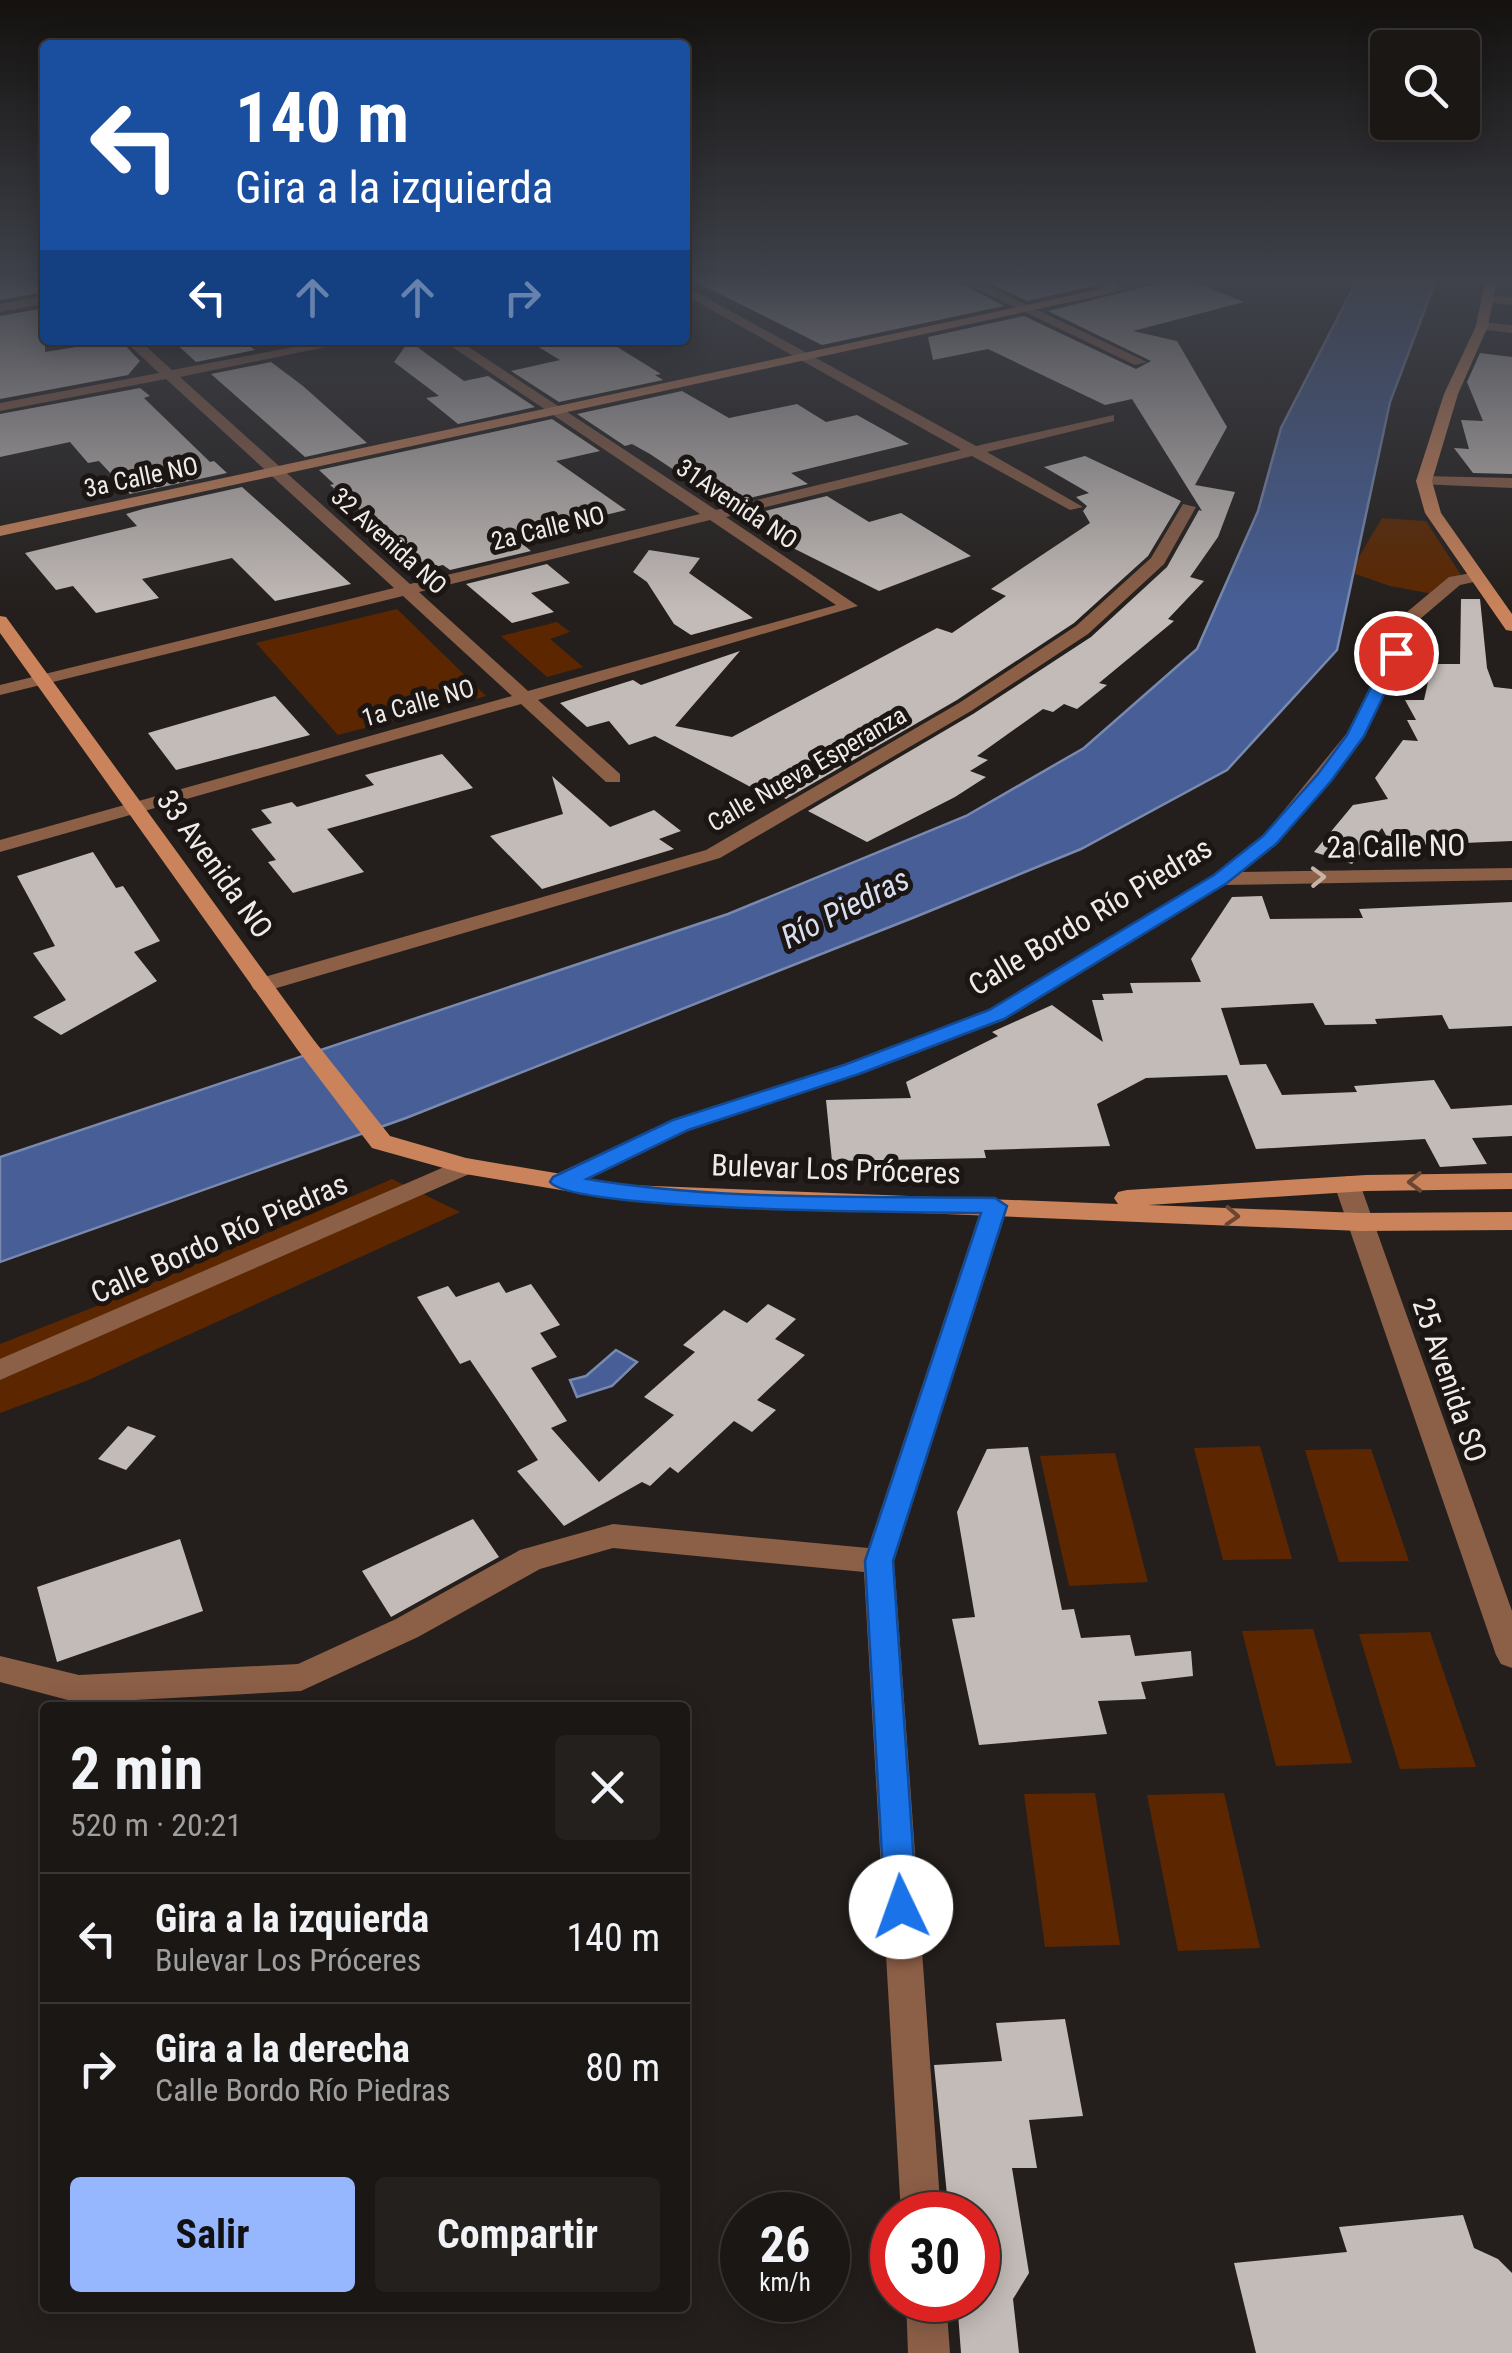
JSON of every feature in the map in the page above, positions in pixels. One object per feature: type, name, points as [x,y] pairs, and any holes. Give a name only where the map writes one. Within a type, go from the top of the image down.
[{"type":"street","points":[[0,407],[88,390]]},
{"type":"street","name":"32 Avenida NO","points":[[185,390],[614,778]]},
{"type":"street","name":"31Avenida NO","points":[[524,390],[850,606]]},
{"type":"street","name":"3a Calle NO","points":[[0,530],[654,390]]},
{"type":"street","points":[[865,390],[1075,507]]},
{"type":"street","points":[[1453,390],[1424,481],[1433,514],[1512,626]]},
{"type":"street","name":"2a Calle NO","points":[[0,690],[1110,418]]},
{"type":"street","points":[[1424,481],[1512,483]]},
{"type":"street","name":"Calle Nueva Esperanza","points":[[262,984],[713,854],[965,707],[1082,630],[1158,561],[1188,507]]},
{"type":"street","name":"Calle Bordo Río Piedras","points":[[561,1182],[680,1125],[852,1069],[996,1014],[1221,879],[1270,840],[1345,750],[1382,687],[1413,616],[1455,581],[1477,577]]},
{"type":"street","name":"1a Calle NO","points":[[0,846],[850,606]]},
{"type":"street","name":"33 Avenida NO","points":[[0,621],[305,1044],[381,1142]]},
{"type":"street","name":"2a Calle NO","points":[[1221,879],[1512,874]]},
{"type":"street","name":"Bulevar Los Próceres","points":[[381,1142],[465,1166],[627,1193],[1360,1222],[1512,1221]]},
{"type":"street","name":"Calle Bordo Río Piedras","points":[[0,1370],[465,1166]]},
{"type":"street","name":"Bulevar Los Próceres","points":[[995,1206],[1346,1184],[1512,1181]]},
{"type":"street","name":"25 Avenida SO","points":[[1346,1184],[1512,1655]]},
{"type":"street","points":[[920,2192],[879,1561],[995,1206]]},
{"type":"street","points":[[0,1669],[79,1689],[301,1677],[407,1628],[531,1559],[612,1536],[879,1561]]},
{"type":"street","points":[[928,2322],[930,2353]]},
{"type":"shaded area","points":[[1382,518],[1426,521],[1461,575],[1433,594],[1390,586],[1350,572]]},
{"type":"shaded area","points":[[397,609],[486,696],[338,735],[256,643]]},
{"type":"shaded area","points":[[557,622],[570,632],[550,639],[583,667],[547,677],[501,636]]},
{"type":"shaded area","points":[[392,1179],[460,1212],[86,1381],[0,1413],[0,1344],[122,1296]]},
{"type":"shaded area","points":[[1260,1446],[1292,1559],[1223,1560],[1194,1448]]},
{"type":"shaded area","points":[[1371,1449],[1409,1561],[1339,1562],[1305,1450]]},
{"type":"shaded area","points":[[1115,1453],[1148,1582],[1069,1586],[1040,1456]]},
{"type":"shaded area","points":[[1313,1629],[1352,1763],[1276,1766],[1242,1631]]},
{"type":"shaded area","points":[[1430,1632],[1476,1767],[1400,1769],[1359,1634]]},
{"type":"shaded area","points":[[1095,1793],[1120,1945],[1045,1947],[1024,1794]]},
{"type":"shaded area","points":[[1224,1793],[1260,1948],[1178,1951],[1147,1795]]},
{"type":"water","name":"Río Piedras","points":[[1301,390],[1395,390],[1337,650],[1227,770],[1081,849],[915,917],[406,1118],[0,1262],[0,1157],[728,914],[966,816],[1084,748],[1197,649],[1258,511],[1281,428]]},
{"type":"water","points":[[616,1350],[637,1362],[612,1386],[577,1397],[570,1380],[586,1376]]},
{"type":"building","points":[[0,390],[49,390],[0,399]]},
{"type":"building","points":[[142,390],[150,396],[144,398],[210,462],[214,461],[227,473],[130,494],[99,461],[88,463],[70,442],[0,457],[0,414]]},
{"type":"building","points":[[229,390],[307,390],[367,443],[305,457]]},
{"type":"building","points":[[431,390],[509,390],[535,407],[458,424],[426,398],[439,396]]},
{"type":"building","points":[[540,390],[617,390],[559,402]]},
{"type":"building","points":[[1073,390],[1205,390],[1227,427],[1195,485],[1235,492],[1218,537],[1190,577],[1204,581],[1168,619],[1174,621],[1099,683],[1107,685],[1077,709],[1064,704],[1053,712],[1043,709],[977,756],[988,760],[970,771],[986,777],[955,797],[867,842],[808,811],[973,714],[1091,637],[1167,567],[1199,510],[1202,511],[1132,399],[1105,405]]},
{"type":"building","points":[[1470,390],[1512,390],[1512,474],[1473,473],[1454,448],[1469,449],[1461,420],[1483,421]]},
{"type":"building","points":[[682,391],[729,418],[797,404],[826,422],[857,415],[909,444],[791,473],[808,484],[725,504],[650,454],[632,444],[625,446],[577,414]]},
{"type":"building","points":[[552,419],[600,451],[556,461],[626,510],[514,537],[531,551],[450,570],[443,565],[429,568],[330,485],[334,484],[319,470]]},
{"type":"building","points":[[1085,456],[1181,501],[1148,556],[1074,623],[957,700],[786,799],[767,789],[760,792],[655,736],[629,745],[609,721],[587,727],[560,703],[633,680],[641,685],[740,651],[675,726],[732,737],[937,628],[952,633],[1006,596],[991,589],[1090,523],[1083,511],[1087,506],[1076,497],[1089,493],[1044,467]]},
{"type":"building","points":[[242,487],[351,584],[275,601],[232,558],[142,579],[159,598],[96,613],[73,586],[56,590],[25,553],[137,526],[126,514]]},
{"type":"building","points":[[827,496],[869,522],[901,513],[971,556],[879,591],[791,547],[744,516]]},
{"type":"building","points":[[649,550],[700,558],[689,573],[753,618],[691,635],[674,624],[647,582],[633,572]]},
{"type":"building","points":[[547,564],[570,583],[531,593],[554,612],[512,623],[466,584]]},
{"type":"building","points":[[1461,599],[1480,599],[1487,668],[1494,687],[1512,689],[1512,841],[1392,846],[1382,828],[1352,864],[1314,852],[1353,805],[1388,799],[1375,778],[1403,740],[1418,741],[1407,720],[1416,720],[1405,700],[1424,700],[1432,664],[1460,664]]},
{"type":"building","points":[[275,696],[310,735],[176,770],[148,733]]},
{"type":"building","points":[[442,754],[473,788],[327,829],[364,872],[293,893],[268,862],[276,860],[251,829],[272,823],[261,810],[292,802],[297,807],[374,785],[365,775]]},
{"type":"building","points":[[552,776],[610,827],[654,810],[681,831],[659,839],[674,849],[542,889],[490,836],[563,814]]},
{"type":"building","points":[[93,852],[116,888],[123,886],[160,941],[134,952],[157,981],[61,1035],[33,1017],[66,1000],[33,953],[55,946],[17,876]]},
{"type":"building","points":[[1262,896],[1270,919],[1363,918],[1359,909],[1512,902],[1512,1026],[1449,1029],[1442,1015],[1375,1019],[1377,1024],[1325,1025],[1313,1003],[1221,1008],[1240,1065],[1266,1064],[1282,1095],[1357,1092],[1354,1086],[1434,1080],[1451,1109],[1512,1105],[1512,1136],[1472,1138],[1487,1164],[1440,1167],[1425,1139],[1256,1149],[1227,1075],[1146,1078],[1097,1104],[1110,1146],[984,1150],[986,1158],[832,1161],[826,1100],[911,1098],[906,1082],[998,1036],[992,1032],[1052,1005],[1103,1042],[1092,1000],[1104,1000],[1102,994],[1133,993],[1130,983],[1201,982],[1191,959],[1232,897]]},
{"type":"building","points":[[499,1282],[506,1293],[531,1284],[560,1325],[540,1333],[557,1357],[531,1368],[567,1421],[551,1428],[599,1482],[674,1415],[644,1397],[695,1352],[683,1345],[724,1310],[747,1323],[768,1304],[796,1319],[775,1339],[805,1355],[757,1400],[776,1410],[752,1432],[734,1421],[678,1473],[670,1467],[650,1486],[642,1482],[564,1526],[517,1471],[538,1460],[470,1360],[460,1364],[417,1297],[448,1286],[456,1297]]},
{"type":"building","points":[[128,1426],[156,1436],[126,1470],[98,1459]]},
{"type":"building","points":[[1028,1447],[1062,1610],[1074,1609],[1081,1638],[1130,1635],[1135,1656],[1191,1651],[1193,1676],[1141,1682],[1146,1699],[1098,1701],[1107,1734],[979,1745],[952,1619],[975,1617],[957,1512],[987,1449]]},
{"type":"building","points":[[473,1519],[499,1557],[391,1617],[362,1571]]},
{"type":"building","points":[[180,1539],[203,1611],[57,1662],[37,1587]]},
{"type":"building","points":[[1065,2019],[1083,2116],[1029,2120],[1037,2168],[1012,2168],[1029,2273],[1013,2299],[1019,2353],[961,2353],[959,2322],[1000,2322],[1000,2192],[947,2192],[934,2065],[1002,2061],[996,2023]]},
{"type":"building","points":[[1463,2215],[1474,2248],[1498,2259],[1512,2273],[1512,2353],[1256,2353],[1234,2263],[1347,2252],[1339,2227]]},
{"type":"route","points":[[901,1907],[879,1561],[995,1206],[830,1204],[627,1193],[561,1182],[680,1125],[852,1069],[996,1014],[1221,879],[1270,840],[1324,778],[1356,736],[1396,653]]}]
